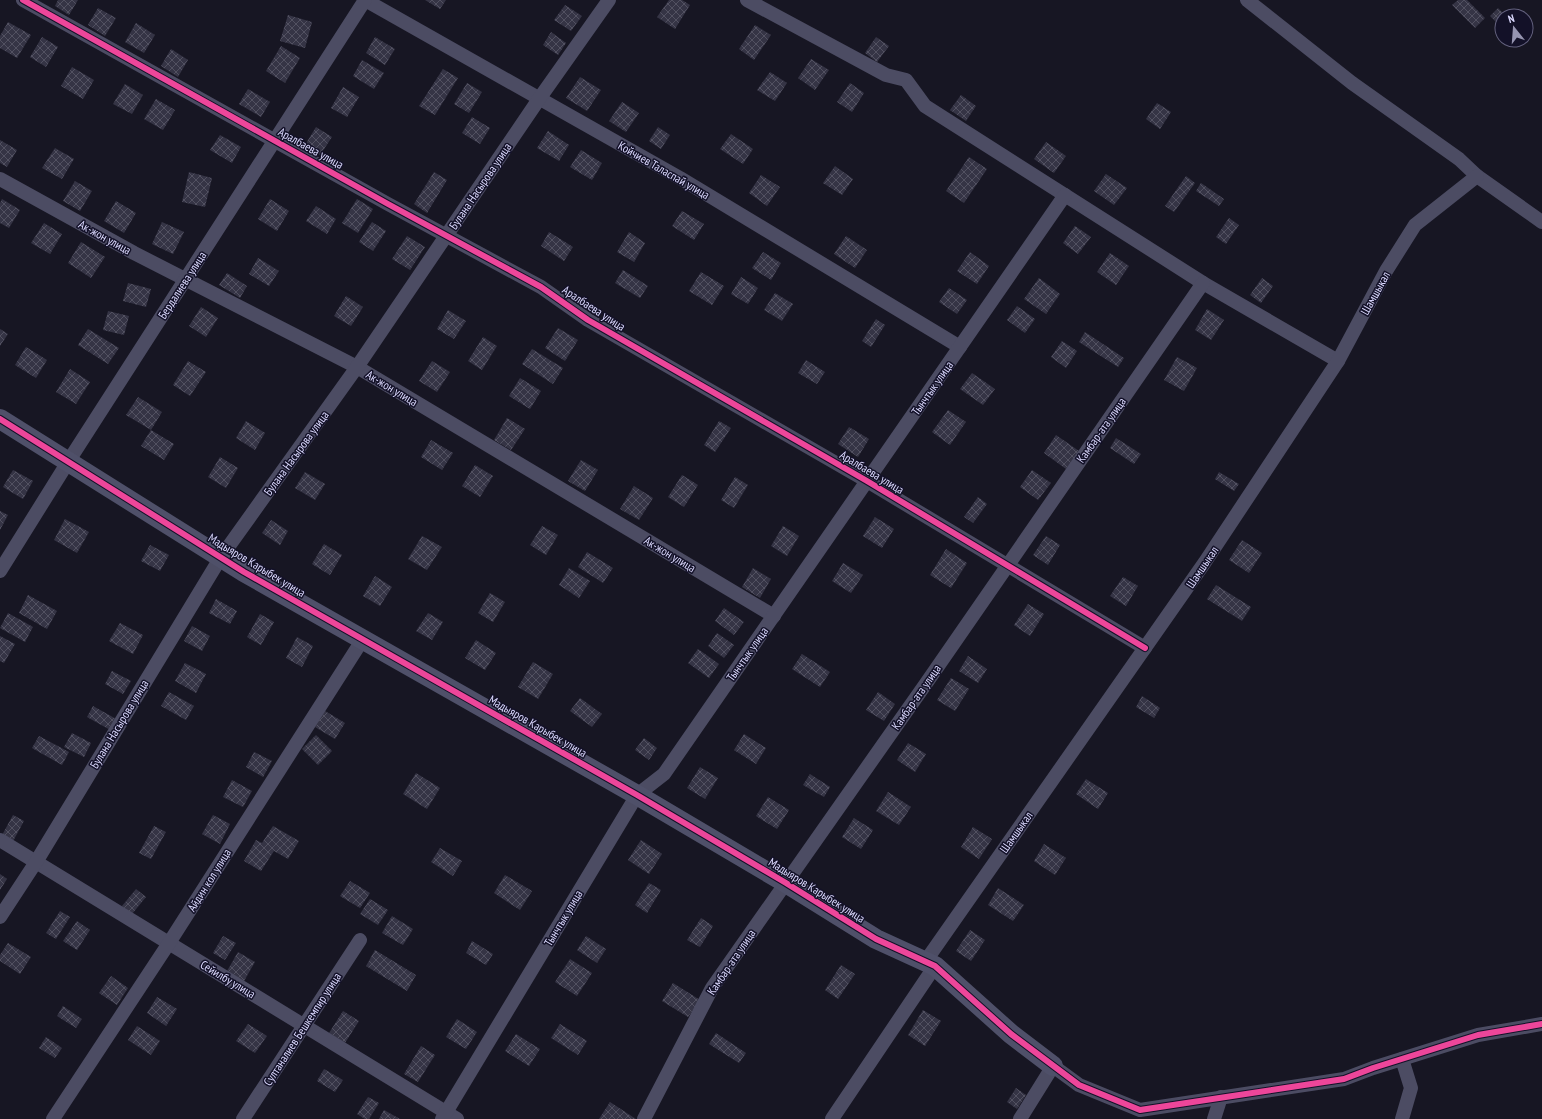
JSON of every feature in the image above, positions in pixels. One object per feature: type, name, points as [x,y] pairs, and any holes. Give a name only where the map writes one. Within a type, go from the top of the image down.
[{"type":"street","name":"Аралбаева улица","points":[[23,0],[541,287],[588,320],[867,481],[1145,648]]},
{"type":"street","name":"Бердалиева улица","points":[[0,571],[68,462],[365,0]]},
{"type":"street","name":"Койчиев Таласпай улица","points":[[365,0],[680,178],[960,347]]},
{"type":"street","name":"Булана Насырова улица","points":[[0,917],[36,862],[221,557],[357,367],[608,0]]},
{"type":"street","points":[[747,0],[886,75],[906,80],[925,106],[1202,282],[1338,361]]},
{"type":"street","points":[[1247,0],[1352,83],[1458,159],[1477,176],[1542,222]]},
{"type":"street","name":"Шамшыкал","points":[[832,1119],[930,964],[1145,648],[1206,562],[1338,361],[1386,272],[1415,226],[1477,176]]},
{"type":"street","name":"Ак-жон улица","points":[[0,179],[134,253],[357,367],[774,616]]},
{"type":"street","name":"Тынчтык улица","points":[[448,1117],[637,795],[664,774],[1065,195]]},
{"type":"street","name":"Камбар-ата улица","points":[[644,1119],[712,988],[1202,282]]},
{"type":"street","name":"Мадыяров Карыбек улица","points":[[0,419],[221,557],[637,795],[786,883],[876,939],[930,964],[1011,1034],[1053,1066]]},
{"type":"street","name":"Айдин кол улица","points":[[53,1119],[169,943],[363,639]]},
{"type":"street","name":"Сейилбу улица","points":[[0,840],[304,1025],[448,1117]]},
{"type":"street","name":"Султаналиев Бешкемпир улица","points":[[243,1119],[360,940]]},
{"type":"street","points":[[1020,1119],[1053,1066],[1078,1085],[1140,1110],[1344,1079],[1478,1035],[1542,1024]]},
{"type":"street","points":[[1402,1059],[1411,1088],[1402,1119]]},
{"type":"street","points":[[1214,1119],[1221,1097]]},
{"type":"building","points":[[58,0],[78,0],[69,15],[55,6]]},
{"type":"building","points":[[425,0],[446,0],[440,9]]},
{"type":"building","points":[[669,0],[682,0],[690,5],[675,29],[657,17]]},
{"type":"building","points":[[1458,0],[1467,0],[1485,18],[1475,28],[1452,5]]},
{"type":"building","points":[[565,5],[582,16],[571,31],[554,20]]},
{"type":"building","points":[[98,8],[116,18],[105,36],[88,25]]},
{"type":"building","points":[[1494,12],[1494,20],[1490,16]]},
{"type":"building","points":[[288,15],[312,22],[305,48],[280,41]]},
{"type":"building","points":[[8,22],[31,35],[17,58],[0,48],[0,36]]},
{"type":"building","points":[[136,23],[155,35],[144,53],[125,42]]},
{"type":"building","points":[[755,25],[771,35],[754,60],[739,49]]},
{"type":"building","points":[[551,32],[566,43],[558,55],[543,45]]},
{"type":"building","points":[[42,37],[58,47],[46,67],[30,57]]},
{"type":"building","points":[[375,37],[395,49],[385,65],[366,53]]},
{"type":"building","points":[[876,37],[889,46],[877,62],[865,53]]},
{"type":"building","points":[[281,46],[300,58],[285,83],[266,71]]},
{"type":"building","points":[[171,49],[188,60],[178,77],[161,66]]},
{"type":"building","points":[[811,59],[829,70],[815,90],[798,78]]},
{"type":"building","points":[[362,60],[384,73],[374,89],[353,76]]},
{"type":"building","points":[[72,67],[94,80],[83,99],[61,86]]},
{"type":"building","points":[[443,69],[458,78],[435,115],[419,106]]},
{"type":"building","points":[[770,72],[787,83],[775,101],[757,90]]},
{"type":"building","points":[[580,77],[601,90],[587,111],[566,98]]},
{"type":"building","points":[[467,83],[482,92],[469,113],[454,104]]},
{"type":"building","points":[[850,83],[864,93],[852,112],[837,102]]},
{"type":"building","points":[[125,84],[143,95],[132,114],[113,104]]},
{"type":"building","points":[[343,87],[359,97],[347,117],[331,108]]},
{"type":"building","points":[[248,89],[270,102],[261,117],[239,104]]},
{"type":"building","points":[[961,95],[976,106],[966,121],[950,110]]},
{"type":"building","points":[[156,99],[175,110],[163,130],[144,119]]},
{"type":"building","points":[[622,102],[639,113],[626,132],[609,121]]},
{"type":"building","points":[[1157,103],[1171,112],[1160,129],[1146,119]]},
{"type":"building","points":[[472,117],[490,128],[480,144],[462,133]]},
{"type":"building","points":[[316,127],[332,137],[320,155],[305,145]]},
{"type":"building","points":[[658,127],[670,135],[661,149],[649,141]]},
{"type":"building","points":[[548,131],[569,145],[559,161],[537,148]]},
{"type":"building","points":[[731,134],[753,149],[743,164],[720,149]]},
{"type":"building","points":[[220,135],[241,147],[232,163],[210,150]]},
{"type":"building","points":[[0,140],[17,150],[7,167],[0,163]]},
{"type":"building","points":[[1046,142],[1066,156],[1054,173],[1034,159]]},
{"type":"building","points":[[55,148],[74,159],[62,179],[42,168]]},
{"type":"building","points":[[581,150],[602,163],[592,180],[570,167]]},
{"type":"building","points":[[969,157],[987,169],[964,203],[946,191]]},
{"type":"building","points":[[835,166],[853,179],[842,195],[823,183]]},
{"type":"building","points":[[189,172],[212,178],[205,207],[182,202]]},
{"type":"building","points":[[434,172],[447,180],[427,213],[414,204]]},
{"type":"building","points":[[1106,174],[1127,188],[1114,205],[1094,191]]},
{"type":"building","points":[[761,175],[780,187],[767,206],[749,193]]},
{"type":"building","points":[[1186,176],[1195,183],[1174,212],[1165,206]]},
{"type":"building","points":[[75,181],[92,191],[80,211],[63,201]]},
{"type":"building","points":[[1201,183],[1224,199],[1219,206],[1196,191]]},
{"type":"building","points":[[2,199],[20,210],[9,228],[0,223],[0,203]]},
{"type":"building","points":[[270,199],[289,211],[277,231],[258,219]]},
{"type":"building","points":[[357,199],[373,209],[358,233],[342,223]]},
{"type":"building","points":[[116,201],[136,213],[124,233],[104,221]]},
{"type":"building","points":[[316,206],[336,219],[327,234],[306,221]]},
{"type":"building","points":[[682,211],[704,224],[694,240],[672,226]]},
{"type":"building","points":[[1229,218],[1239,225],[1226,244],[1216,237]]},
{"type":"building","points":[[162,222],[184,232],[173,254],[152,244]]},
{"type":"building","points":[[372,222],[386,231],[373,251],[359,242]]},
{"type":"building","points":[[44,223],[62,234],[50,254],[31,243]]},
{"type":"building","points":[[1075,226],[1091,237],[1078,254],[1063,243]]},
{"type":"building","points":[[549,232],[573,247],[564,261],[541,246]]},
{"type":"building","points":[[629,232],[645,243],[634,262],[617,252]]},
{"type":"building","points":[[407,236],[425,247],[410,270],[392,259]]},
{"type":"building","points":[[846,236],[867,250],[855,268],[834,254]]},
{"type":"building","points":[[81,242],[105,257],[91,278],[68,263]]},
{"type":"building","points":[[763,252],[781,263],[771,280],[752,268]]},
{"type":"building","points":[[970,252],[989,266],[977,284],[957,271]]},
{"type":"building","points":[[1110,253],[1129,266],[1116,285],[1097,272]]},
{"type":"building","points":[[258,258],[279,271],[269,286],[249,274]]},
{"type":"building","points":[[623,270],[648,286],[640,298],[615,283]]},
{"type":"building","points":[[701,272],[724,286],[712,305],[689,291]]},
{"type":"building","points":[[227,273],[247,286],[240,298],[219,285]]},
{"type":"building","points":[[741,277],[758,288],[748,304],[731,294]]},
{"type":"building","points":[[1039,278],[1060,294],[1046,314],[1024,299]]},
{"type":"building","points":[[1262,278],[1273,286],[1261,303],[1250,295]]},
{"type":"building","points":[[128,283],[151,289],[146,307],[123,301]]},
{"type":"building","points":[[949,288],[967,300],[957,314],[939,302]]},
{"type":"building","points":[[775,293],[793,304],[782,321],[764,310]]},
{"type":"building","points":[[346,296],[363,307],[351,326],[334,316]]},
{"type":"building","points":[[1017,306],[1035,319],[1025,333],[1007,320]]},
{"type":"building","points":[[201,307],[218,318],[206,337],[189,326]]},
{"type":"building","points":[[1207,309],[1224,320],[1211,340],[1195,330]]},
{"type":"building","points":[[448,310],[466,321],[454,339],[437,329]]},
{"type":"building","points":[[108,311],[129,316],[124,335],[103,330]]},
{"type":"building","points":[[876,319],[885,325],[871,347],[862,341]]},
{"type":"building","points":[[558,328],[578,340],[565,361],[545,348]]},
{"type":"building","points":[[0,329],[8,334],[0,346]]},
{"type":"building","points":[[88,329],[119,348],[108,364],[78,345]]},
{"type":"building","points":[[1085,332],[1124,358],[1118,367],[1079,342]]},
{"type":"building","points":[[483,337],[497,346],[482,370],[468,361]]},
{"type":"building","points":[[1062,341],[1077,351],[1066,368],[1051,357]]},
{"type":"building","points":[[26,347],[47,360],[36,378],[15,365]]},
{"type":"building","points":[[532,349],[563,368],[553,384],[522,364]]},
{"type":"building","points":[[1177,357],[1197,368],[1184,391],[1164,380]]},
{"type":"building","points":[[806,360],[825,372],[817,384],[798,373]]},
{"type":"building","points":[[188,361],[206,372],[190,396],[173,385]]},
{"type":"building","points":[[432,361],[450,372],[437,392],[419,381]]},
{"type":"building","points":[[70,369],[90,382],[76,404],[56,392]]},
{"type":"building","points":[[972,373],[995,389],[983,405],[960,389]]},
{"type":"building","points":[[520,378],[541,391],[530,409],[509,396]]},
{"type":"building","points":[[138,397],[162,412],[151,430],[126,415]]},
{"type":"building","points":[[948,410],[966,422],[950,445],[932,432]]},
{"type":"building","points":[[507,418],[525,429],[511,450],[494,440]]},
{"type":"building","points":[[246,421],[265,433],[255,450],[236,438]]},
{"type":"building","points":[[719,421],[731,428],[715,452],[704,445]]},
{"type":"building","points":[[849,427],[869,439],[858,457],[838,444]]},
{"type":"building","points":[[151,430],[174,444],[164,460],[141,446]]},
{"type":"building","points":[[1056,435],[1079,451],[1066,469],[1044,453]]},
{"type":"building","points":[[1116,438],[1141,454],[1134,464],[1110,448]]},
{"type":"building","points":[[431,440],[453,453],[442,470],[421,457]]},
{"type":"building","points":[[220,457],[238,468],[226,488],[208,477]]},
{"type":"building","points":[[581,460],[598,470],[585,491],[568,481]]},
{"type":"building","points":[[475,465],[493,476],[480,497],[462,486]]},
{"type":"building","points":[[13,470],[33,481],[23,499],[3,487]]},
{"type":"building","points":[[1032,470],[1051,483],[1038,500],[1020,487]]},
{"type":"building","points":[[305,472],[325,484],[315,500],[295,488]]},
{"type":"building","points":[[1219,472],[1239,484],[1234,491],[1215,479]]},
{"type":"building","points":[[682,475],[698,485],[684,507],[668,497]]},
{"type":"building","points":[[735,477],[748,485],[734,508],[721,500]]},
{"type":"building","points":[[634,486],[653,498],[639,520],[620,509]]},
{"type":"building","points":[[978,497],[987,504],[973,523],[964,517]]},
{"type":"building","points":[[0,511],[8,515],[0,530]]},
{"type":"building","points":[[875,517],[894,529],[882,548],[863,536]]},
{"type":"building","points":[[65,519],[89,532],[77,553],[54,540]]},
{"type":"building","points":[[271,520],[288,531],[280,545],[262,533]]},
{"type":"building","points":[[542,526],[558,535],[546,555],[530,545]]},
{"type":"building","points":[[783,526],[799,536],[787,556],[771,546]]},
{"type":"building","points":[[422,536],[442,547],[427,570],[408,559]]},
{"type":"building","points":[[1046,536],[1060,545],[1048,565],[1033,555]]},
{"type":"building","points":[[1242,540],[1262,553],[1249,573],[1229,560]]},
{"type":"building","points":[[324,544],[342,555],[330,575],[312,564]]},
{"type":"building","points":[[150,545],[169,555],[160,571],[141,561]]},
{"type":"building","points":[[946,549],[967,563],[951,588],[930,575]]},
{"type":"building","points":[[587,552],[613,568],[603,583],[578,567]]},
{"type":"building","points":[[843,563],[863,575],[851,593],[832,581]]},
{"type":"building","points":[[569,568],[590,581],[579,598],[559,585]]},
{"type":"building","points":[[753,568],[771,579],[760,598],[742,587]]},
{"type":"building","points":[[375,576],[392,587],[380,606],[363,596]]},
{"type":"building","points":[[1123,577],[1138,586],[1126,606],[1110,596]]},
{"type":"building","points":[[1216,585],[1251,607],[1242,621],[1207,599]]},
{"type":"building","points":[[490,593],[505,602],[493,622],[478,613]]},
{"type":"building","points":[[28,595],[57,611],[47,629],[19,613]]},
{"type":"building","points":[[216,599],[237,611],[230,624],[209,613]]},
{"type":"building","points":[[1028,604],[1044,614],[1030,636],[1014,625]]},
{"type":"building","points":[[724,608],[744,622],[734,635],[715,621]]},
{"type":"building","points":[[8,613],[33,627],[25,642],[0,628]]},
{"type":"building","points":[[428,613],[443,622],[432,640],[416,631]]},
{"type":"building","points":[[260,614],[274,622],[261,645],[247,637]]},
{"type":"building","points":[[120,623],[143,635],[133,654],[109,641]]},
{"type":"building","points":[[192,626],[210,636],[202,651],[184,641]]},
{"type":"building","points":[[717,633],[734,645],[724,658],[708,646]]},
{"type":"building","points":[[0,636],[15,644],[4,663],[0,661]]},
{"type":"building","points":[[297,637],[313,646],[302,667],[286,658]]},
{"type":"building","points":[[476,640],[496,653],[485,670],[465,658]]},
{"type":"building","points":[[698,649],[719,664],[709,678],[688,663]]},
{"type":"building","points":[[802,654],[830,672],[820,687],[792,669]]},
{"type":"building","points":[[968,656],[987,669],[978,683],[959,671]]},
{"type":"building","points":[[533,662],[553,674],[538,699],[518,687]]},
{"type":"building","points":[[185,663],[206,674],[196,693],[175,681]]},
{"type":"building","points":[[112,671],[131,681],[123,694],[105,684]]},
{"type":"building","points":[[951,678],[969,689],[955,711],[937,700]]},
{"type":"building","points":[[169,692],[194,706],[186,720],[161,706]]},
{"type":"building","points":[[878,692],[895,704],[884,721],[866,710]]},
{"type":"building","points":[[1142,696],[1160,708],[1154,718],[1136,707]]},
{"type":"building","points":[[580,698],[602,714],[592,727],[570,711]]},
{"type":"building","points":[[93,706],[118,720],[112,731],[87,717]]},
{"type":"building","points":[[325,711],[345,723],[335,739],[315,727]]},
{"type":"building","points":[[72,733],[91,743],[84,757],[64,747]]},
{"type":"building","points":[[744,734],[766,748],[756,764],[734,750]]},
{"type":"building","points":[[316,735],[332,751],[318,765],[302,749]]},
{"type":"building","points":[[39,736],[69,752],[62,765],[32,748]]},
{"type":"building","points":[[644,738],[657,748],[649,760],[635,750]]},
{"type":"building","points":[[908,743],[926,754],[915,772],[897,760]]},
{"type":"building","points":[[254,752],[272,761],[263,777],[246,767]]},
{"type":"building","points":[[700,767],[718,778],[705,799],[687,788]]},
{"type":"building","points":[[416,773],[440,788],[427,809],[403,794]]},
{"type":"building","points":[[810,774],[830,787],[824,797],[803,785]]},
{"type":"building","points":[[1086,779],[1108,793],[1098,809],[1076,794]]},
{"type":"building","points":[[232,780],[252,791],[243,807],[223,797]]},
{"type":"building","points":[[888,792],[911,807],[899,825],[876,811]]},
{"type":"building","points":[[768,797],[789,810],[777,829],[756,816]]},
{"type":"building","points":[[13,815],[24,821],[12,843],[1,837]]},
{"type":"building","points":[[213,815],[230,824],[220,844],[202,834]]},
{"type":"building","points":[[854,818],[873,830],[861,849],[842,837]]},
{"type":"building","points":[[154,826],[166,832],[151,859],[139,853]]},
{"type":"building","points":[[273,826],[299,841],[288,859],[274,851],[261,871],[244,861],[256,840],[262,843]]},
{"type":"building","points":[[973,827],[992,839],[979,859],[961,847]]},
{"type":"building","points":[[641,840],[662,854],[649,874],[628,860]]},
{"type":"building","points":[[1044,844],[1066,858],[1055,875],[1034,861]]},
{"type":"building","points":[[440,848],[462,861],[453,876],[431,862]]},
{"type":"building","points":[[0,874],[7,879],[0,890]]},
{"type":"building","points":[[505,875],[532,891],[520,910],[494,893]]},
{"type":"building","points":[[350,881],[370,893],[360,908],[340,896]]},
{"type":"building","points":[[649,883],[661,890],[647,913],[635,905]]},
{"type":"building","points":[[998,888],[1024,905],[1013,921],[988,905]]},
{"type":"building","points":[[136,889],[146,897],[132,914],[122,906]]},
{"type":"building","points":[[370,899],[388,910],[378,925],[360,914]]},
{"type":"building","points":[[60,911],[70,917],[56,939],[46,933]]},
{"type":"building","points":[[392,916],[413,929],[403,945],[382,933]]},
{"type":"building","points":[[701,918],[713,926],[700,947],[687,940]]},
{"type":"building","points":[[77,921],[90,930],[77,950],[63,941]]},
{"type":"building","points":[[970,930],[985,940],[971,961],[956,951]]},
{"type":"building","points":[[223,936],[236,943],[225,960],[213,953]]},
{"type":"building","points":[[586,936],[606,949],[597,963],[577,950]]},
{"type":"building","points":[[472,941],[493,954],[486,965],[466,953]]},
{"type":"building","points":[[8,943],[31,957],[20,974],[0,961],[0,955]]},
{"type":"building","points":[[375,950],[416,975],[407,991],[366,966]]},
{"type":"building","points":[[238,952],[255,962],[244,981],[227,971]]},
{"type":"building","points":[[570,959],[592,973],[577,996],[555,982]]},
{"type":"building","points":[[841,965],[855,974],[838,999],[825,990]]},
{"type":"building","points":[[111,976],[128,988],[117,1005],[99,993]]},
{"type":"building","points":[[673,983],[700,1000],[688,1017],[662,1001]]},
{"type":"building","points":[[157,997],[177,1009],[166,1026],[147,1013]]},
{"type":"building","points":[[63,1006],[82,1019],[76,1028],[57,1016]]},
{"type":"building","points":[[923,1010],[941,1021],[925,1046],[908,1035]]},
{"type":"building","points":[[343,1011],[359,1021],[345,1043],[329,1033]]},
{"type":"building","points":[[457,1019],[477,1032],[466,1049],[446,1037]]},
{"type":"building","points":[[248,1024],[267,1036],[255,1053],[236,1041]]},
{"type":"building","points":[[560,1024],[587,1041],[578,1055],[551,1038]]},
{"type":"building","points":[[137,1026],[160,1041],[151,1055],[128,1040]]},
{"type":"building","points":[[716,1033],[746,1053],[739,1063],[709,1044]]},
{"type":"building","points":[[516,1034],[540,1049],[529,1066],[505,1051]]},
{"type":"building","points":[[46,1037],[62,1048],[55,1058],[39,1048]]},
{"type":"building","points":[[421,1046],[435,1055],[418,1082],[404,1074]]},
{"type":"building","points":[[324,1069],[343,1080],[335,1092],[317,1081]]},
{"type":"building","points":[[1016,1088],[1026,1095],[1017,1109],[1007,1102]]},
{"type":"building","points":[[368,1097],[379,1103],[369,1119],[365,1119],[357,1114]]},
{"type":"building","points":[[610,1102],[636,1119],[599,1119]]},
{"type":"building","points":[[384,1110],[400,1119],[379,1119]]},
{"type":"cycle path","points":[[23,0],[388,204],[541,287],[588,320],[867,481],[1145,648]]},
{"type":"cycle path","points":[[0,419],[244,572],[637,795],[786,883],[876,939],[935,966],[1011,1034],[1079,1085],[1140,1110],[1344,1079],[1373,1068],[1478,1035],[1542,1024]]}]
